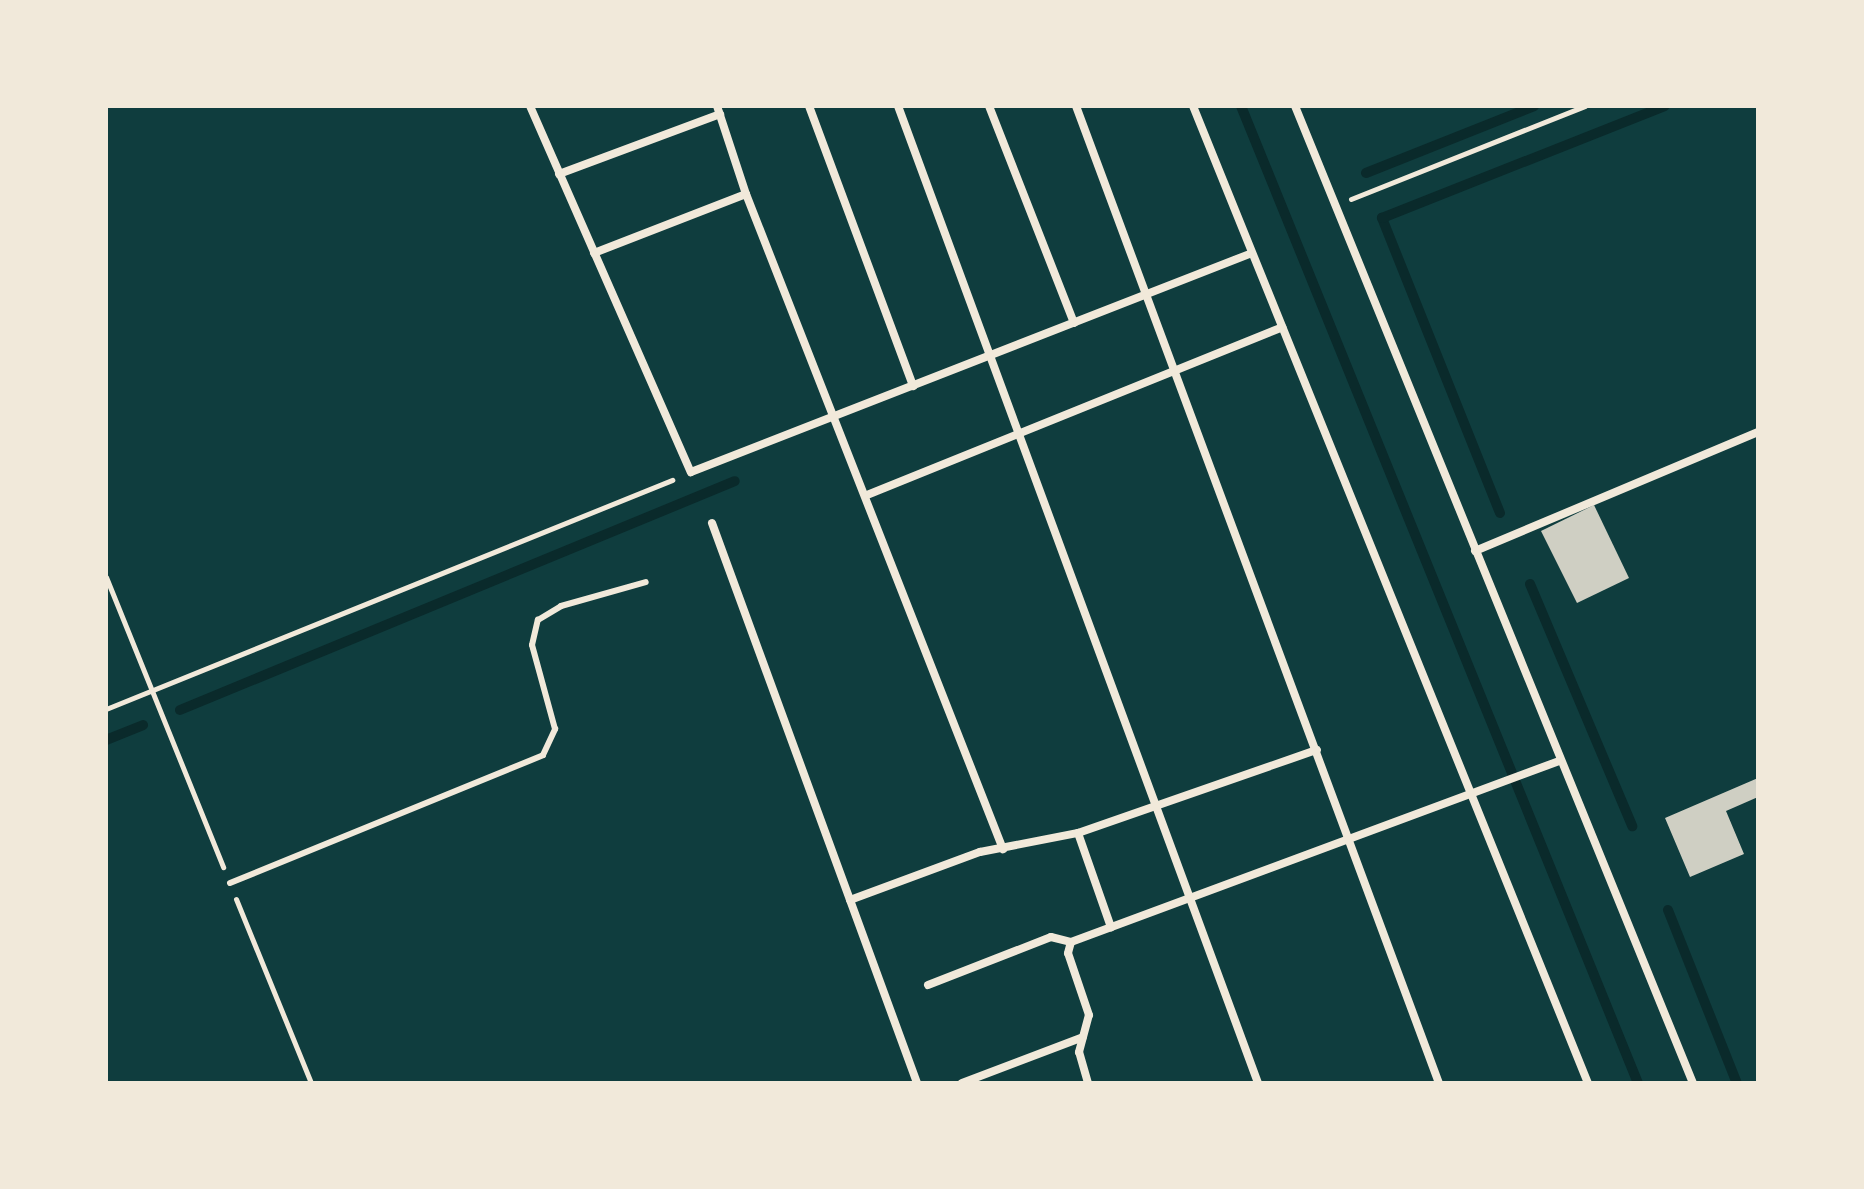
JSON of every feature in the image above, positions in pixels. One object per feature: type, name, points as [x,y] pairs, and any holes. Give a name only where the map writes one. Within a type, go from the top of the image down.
[{"type":"street","points":[[530,106],[691,472],[1252,253]]},
{"type":"street","points":[[809,106],[913,386]]},
{"type":"street","points":[[898,106],[1258,1083]]},
{"type":"street","points":[[989,106],[1074,323]]},
{"type":"street","points":[[1076,106],[1439,1083]]},
{"type":"street","points":[[1193,106],[1588,1083]]},
{"type":"street","points":[[1295,106],[1559,761],[1693,1083]]},
{"type":"street","points":[[559,174],[719,110],[746,194],[867,495],[1003,849]]},
{"type":"street","points":[[594,253],[746,194]]},
{"type":"street","points":[[867,495],[1282,327]]},
{"type":"street","points":[[1475,551],[1758,432]]},
{"type":"street","points":[[712,523],[917,1083]]},
{"type":"street","points":[[850,900],[980,852],[1078,833],[1317,750]]},
{"type":"street","points":[[928,985],[1051,937],[1071,942],[1472,796],[1559,761]]},
{"type":"street","points":[[1078,833],[1111,927]]},
{"type":"street","points":[[1071,942],[1068,953],[1089,1015],[1079,1052],[1088,1083]]},
{"type":"street","points":[[962,1083],[1083,1037]]},
{"type":"lane","points":[[230,883],[543,755],[555,729],[532,645],[538,620],[561,606],[646,582]]},
{"type":"path","points":[[1335,205],[1585,106]]},
{"type":"path","points":[[106,709],[691,472]]},
{"type":"path","points":[[106,577],[311,1083]]},
{"type":"building","points":[[1594,505],[1629,578],[1577,603],[1541,531]]},
{"type":"building","points":[[1758,778],[1758,797],[1726,811],[1744,854],[1690,877],[1665,818]]},
{"type":"waterway","points":[[1241,106],[1638,1083]]},
{"type":"waterway","points":[[1366,173],[1534,106]]},
{"type":"waterway","points":[[1500,513],[1382,218],[1665,106]]},
{"type":"waterway","points":[[180,710],[735,481]]},
{"type":"waterway","points":[[1530,584],[1632,826]]},
{"type":"waterway","points":[[106,740],[143,725]]},
{"type":"waterway","points":[[1668,910],[1737,1083]]}]
